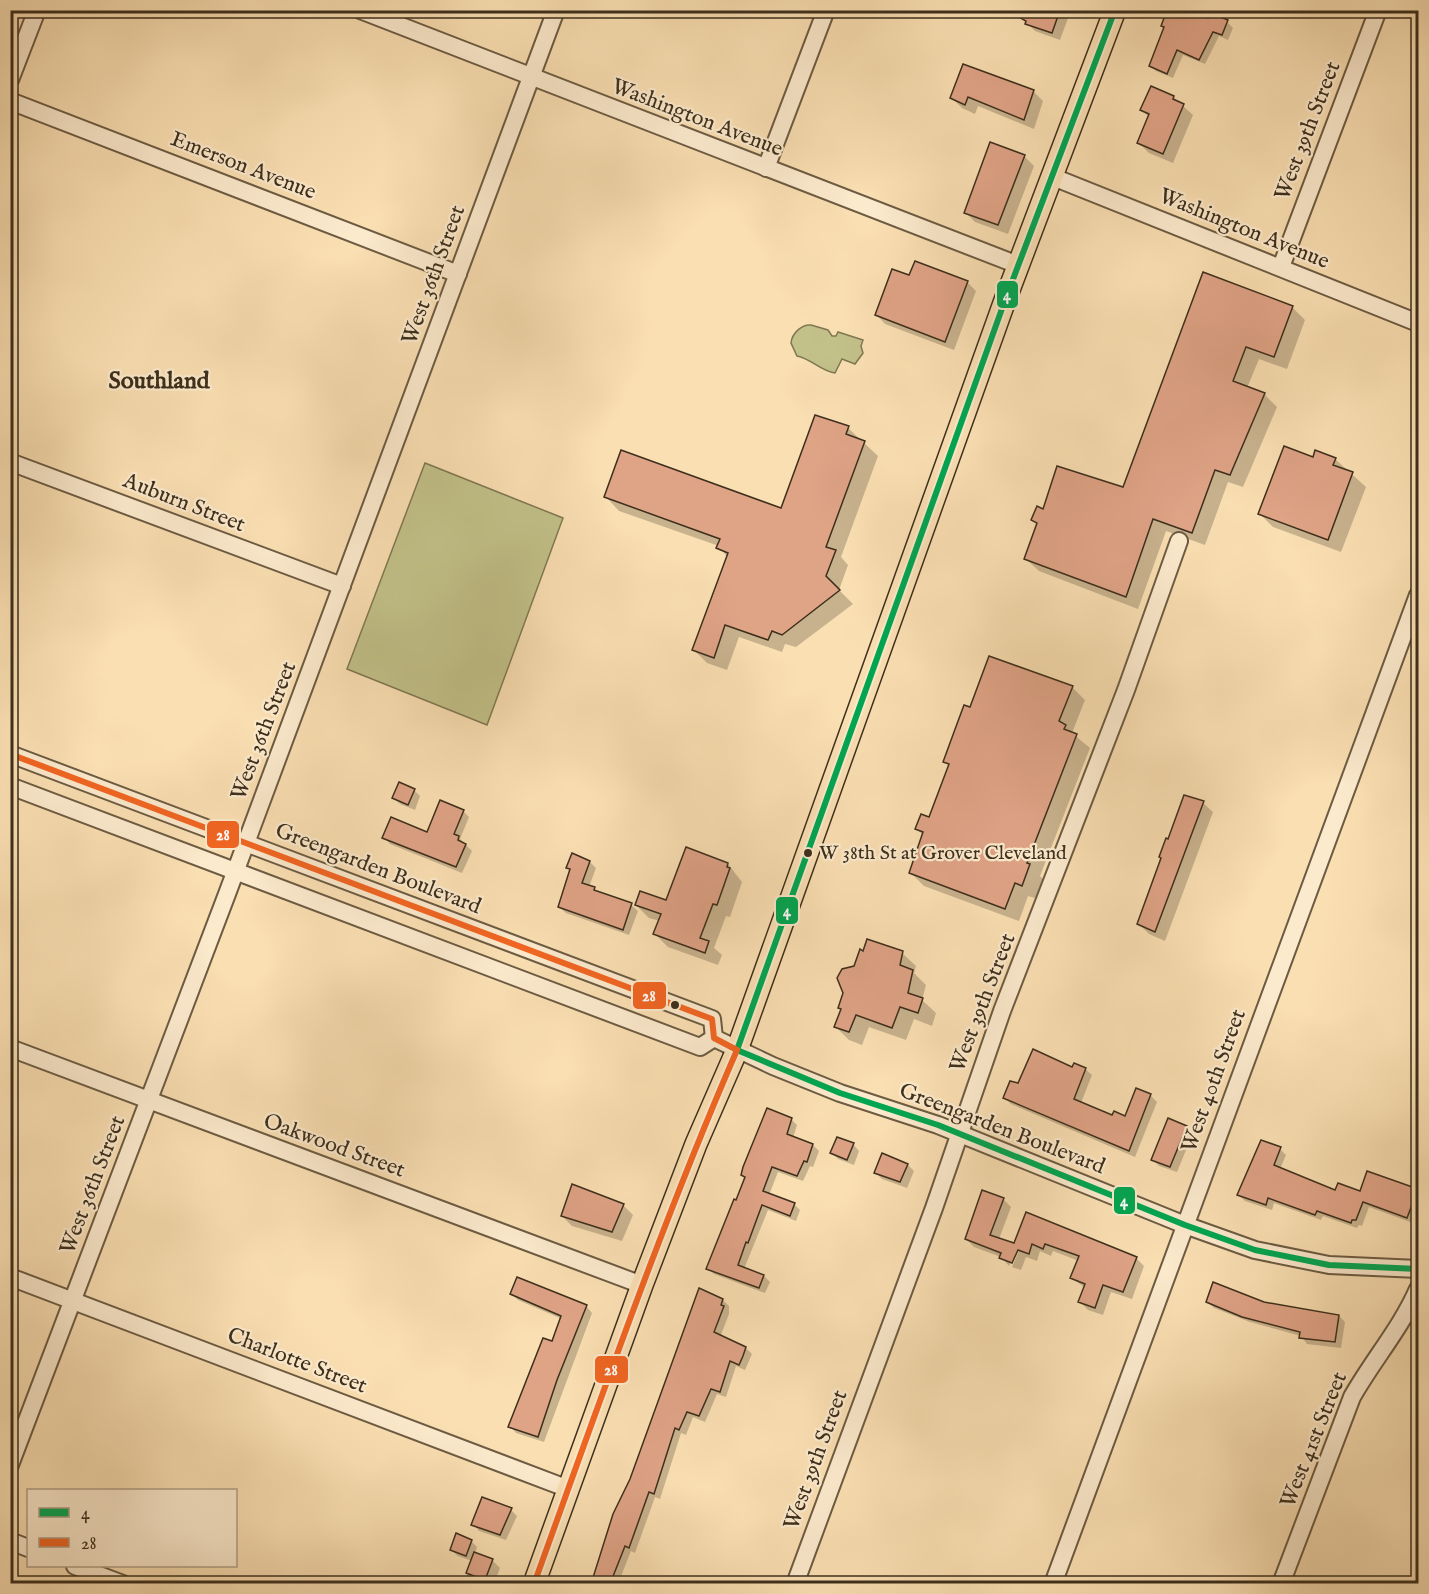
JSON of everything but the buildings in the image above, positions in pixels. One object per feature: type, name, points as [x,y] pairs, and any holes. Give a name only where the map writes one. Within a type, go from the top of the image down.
[{"type":"main road","points":[[534,1584],[566,1488],[642,1285],[696,1144],[737,1050],[1018,265],[1115,10]]},
{"type":"street","points":[[10,81],[37,10]]},
{"type":"street","name":"Washington Avenue","points":[[360,10],[1018,265]]},
{"type":"street","name":"West 36th Street","points":[[10,1465],[246,844],[556,10]]},
{"type":"street","points":[[765,168],[826,10]]},
{"type":"street","name":"West 39th Street","points":[[1281,267],[1378,10]]},
{"type":"street","name":"Emerson Avenue","points":[[10,101],[458,274]]},
{"type":"street","name":"Washington Avenue","points":[[1053,177],[1419,323]]},
{"type":"street","name":"Auburn Street","points":[[10,462],[342,586]]},
{"type":"street","name":"West 39th Street","points":[[795,1584],[960,1134],[1002,1011],[1122,700],[1179,541]]},
{"type":"street","name":"West 40th Street","points":[[1053,1584],[1419,595]]},
{"type":"street","name":"Greengarden Boulevard","points":[[10,754],[712,1018],[714,1038],[737,1050],[840,1093],[960,1134],[1185,1225],[1255,1250],[1307,1262],[1419,1269]]},
{"type":"street","points":[[10,786],[700,1047],[714,1038]]},
{"type":"street","name":"Oakwood Street","points":[[10,1048],[642,1285]]},
{"type":"street","name":"Charlotte Street","points":[[10,1277],[566,1488]]},
{"type":"street","name":"West 41st Street","points":[[1281,1584],[1352,1397],[1367,1371],[1406,1317],[1419,1289]]},
{"type":"street","points":[[10,1541],[27,1548]]},
{"type":"street","points":[[78,1567],[123,1584]]},
{"type":"shaded area","points":[[811,325],[828,330],[832,336],[836,336],[838,332],[863,340],[861,346],[863,353],[855,364],[842,359],[835,373],[797,356],[791,343],[793,336],[801,328]]},
{"type":"shaded area","points":[[425,463],[563,518],[487,725],[347,669]]},
{"type":"transit line","name":"4","points":[[1115,10],[1004,303],[737,1050],[840,1093],[938,1125],[1185,1225],[1255,1250],[1329,1265],[1418,1269]]},
{"type":"transit line","name":"28","points":[[10,754],[712,1019],[714,1038],[737,1050],[682,1182],[534,1584]]},
{"type":"place","name":"W 38th St at Grover Cleveland","points":[[808,853]]},
{"type":"district","name":"Southland","points":[[159,381]]}]
